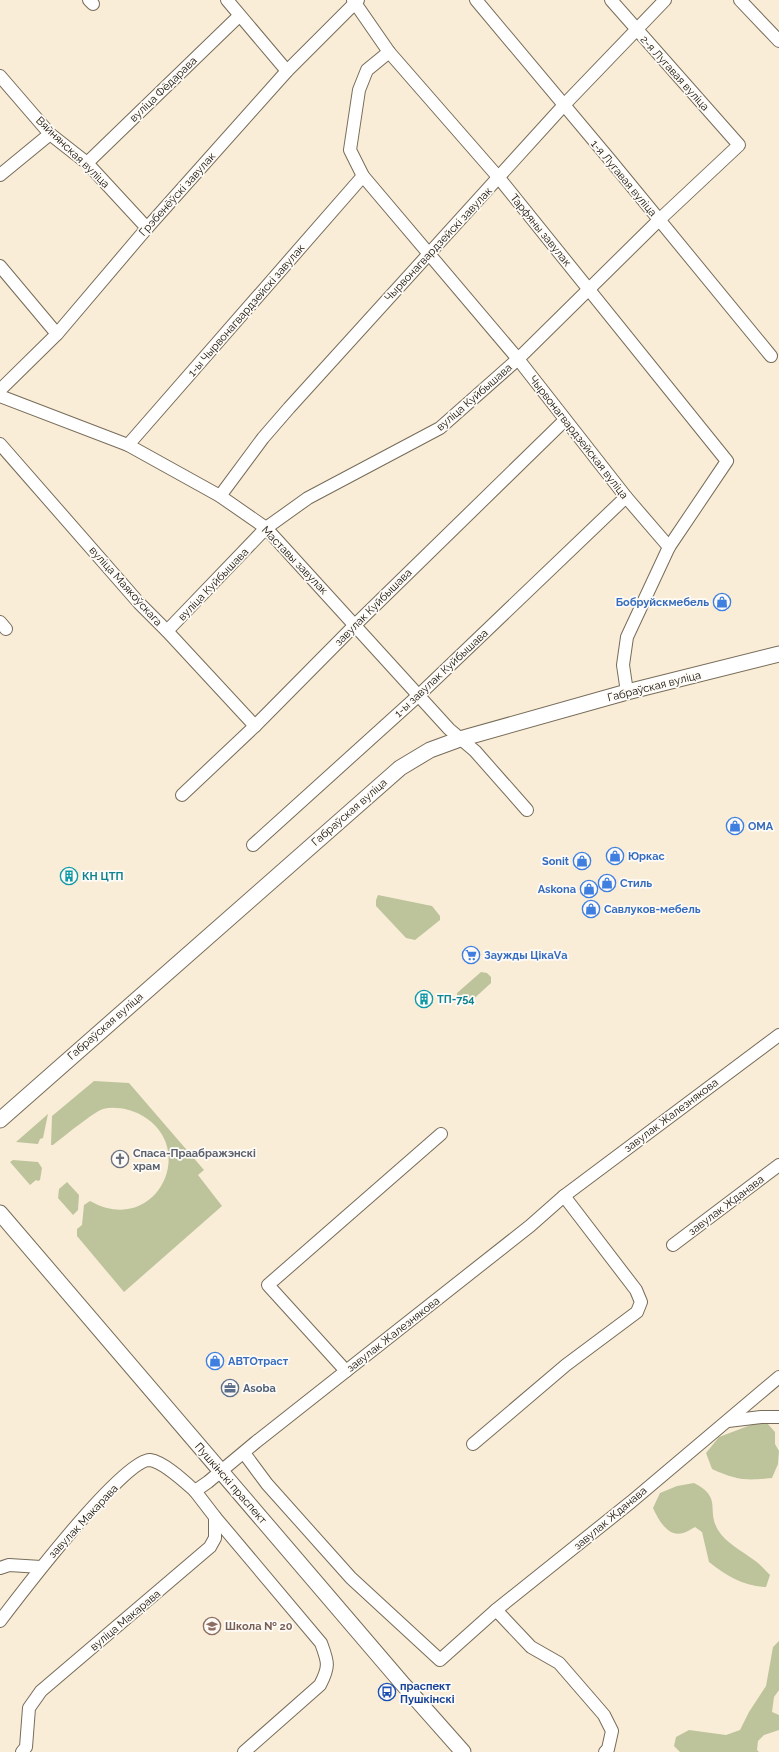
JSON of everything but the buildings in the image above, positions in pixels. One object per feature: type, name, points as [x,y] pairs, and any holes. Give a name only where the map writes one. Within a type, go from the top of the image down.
[{"type":"main road","name":"Габраўская вуліца","points":[[0,1120],[400,768],[430,750],[460,739],[627,692],[779,654]]},
{"type":"main road","name":"Пушкінскі праспект","points":[[0,1213],[402,1683],[463,1752]]},
{"type":"street","points":[[227,0],[287,71]]},
{"type":"street","name":"1-я Лугавая вуліца","points":[[476,0],[771,356]]},
{"type":"street","name":"2-я Лугавая вуліца","points":[[611,0],[739,145]]},
{"type":"street","name":"Чырвонагвардзейскі завулак","points":[[220,496],[263,438],[429,252],[564,106],[665,0]]},
{"type":"street","points":[[740,0],[779,41]]},
{"type":"street","name":"Тарфяны завулак","points":[[355,1],[389,52],[499,178],[727,461],[669,547]]},
{"type":"street","name":"Грэбенёўскі завулак","points":[[0,390],[57,334],[147,228],[287,71],[355,1]]},
{"type":"street","name":"вуліца Фёдарава","points":[[86,163],[239,16]]},
{"type":"street","name":"Чырвонагвардзейская вуліца","points":[[389,52],[368,70],[359,90],[350,150],[363,176],[429,252],[518,359],[626,497],[669,547]]},
{"type":"street","name":"Вяйнянская вуліца","points":[[0,76],[50,134],[86,163],[147,228]]},
{"type":"street","points":[[0,175],[50,134]]},
{"type":"street","name":"вуліца Куйбышава","points":[[167,631],[266,528],[308,498],[440,428],[518,359],[659,220],[739,145]]},
{"type":"street","name":"1-ы Чырвонагвардзейскі завулак","points":[[128,445],[363,176]]},
{"type":"street","points":[[0,266],[57,334]]},
{"type":"street","name":"Маставы завулак","points":[[0,396],[128,445],[220,496],[266,528],[460,739],[475,751],[527,810]]},
{"type":"street","name":"завулак Куйбышава","points":[[182,795],[255,726],[355,624],[565,420]]},
{"type":"street","name":"вуліца Маякоўскага","points":[[0,444],[139,603],[255,726]]},
{"type":"street","name":"1-ы завулак Куйбышава","points":[[254,845],[419,695],[626,497]]},
{"type":"street","points":[[627,692],[623,665],[627,637],[669,547]]},
{"type":"street","name":"завулак Жалезнякова","points":[[221,1472],[530,1226],[564,1196],[779,1035]]},
{"type":"street","points":[[346,1371],[268,1284],[441,1134]]},
{"type":"street","name":"завулак Жданава","points":[[673,1245],[779,1165]]},
{"type":"street","points":[[473,1444],[566,1365],[637,1312],[641,1302],[636,1290],[564,1196]]},
{"type":"street","name":"завулак Жданава","points":[[244,1453],[267,1484],[351,1578],[440,1660],[496,1610],[631,1502],[779,1377]]},
{"type":"street","points":[[728,1421],[761,1417],[779,1417]]},
{"type":"street","name":"завулак Макарава","points":[[0,1621],[41,1567],[99,1500],[140,1463],[150,1460],[161,1465],[180,1478],[195,1491]]},
{"type":"street","points":[[221,1472],[195,1491],[215,1517],[321,1642],[326,1658],[327,1671],[320,1685],[244,1752]]},
{"type":"street","name":"вуліца Макарава","points":[[26,1750],[29,1708],[41,1691],[210,1547],[215,1538],[215,1517]]},
{"type":"street","points":[[0,1568],[9,1565],[41,1567]]},
{"type":"street","points":[[496,1610],[531,1647],[559,1663],[604,1715],[612,1731],[608,1749],[605,1752]]},
{"type":"green space","points":[[378,895],[432,906],[440,916],[440,920],[415,940],[406,938],[376,906]]},
{"type":"green space","points":[[481,972],[487,973],[491,977],[491,983],[468,1004],[462,1004],[457,1000],[457,993]]},
{"type":"green space","points":[[94,1081],[129,1083],[204,1170],[198,1175],[222,1206],[124,1292],[77,1236],[77,1229],[82,1225],[84,1205],[90,1201],[114,1209],[134,1208],[151,1198],[162,1184],[168,1166],[167,1147],[158,1129],[141,1115],[132,1111],[117,1108],[103,1109],[99,1111],[51,1145],[52,1116]]},
{"type":"green space","points":[[48,1114],[43,1138],[40,1139],[38,1144],[16,1142]]},
{"type":"green space","points":[[13,1160],[38,1162],[42,1168],[40,1180],[36,1180],[30,1185],[10,1162]]},
{"type":"green space","points":[[67,1182],[79,1195],[78,1210],[73,1215],[58,1198],[59,1189]]},
{"type":"green space","points":[[756,1423],[767,1423],[775,1432],[775,1444],[779,1451],[778,1464],[772,1478],[741,1479],[712,1469],[706,1453],[719,1437]]},
{"type":"green space","points":[[694,1483],[703,1488],[711,1499],[713,1516],[721,1535],[758,1563],[770,1575],[766,1587],[750,1585],[736,1579],[722,1572],[709,1562],[702,1532],[695,1527],[684,1533],[678,1534],[668,1530],[661,1522],[653,1508],[660,1493],[677,1486]]},
{"type":"green space","points":[[779,1641],[779,1690],[774,1697],[772,1712],[779,1715],[779,1730],[764,1735],[758,1741],[757,1750],[759,1752],[680,1752],[674,1746],[676,1737],[689,1730],[726,1735],[740,1730],[749,1712],[766,1686],[773,1647]]},
{"type":"place","name":"Бобруйскмебель","points":[[722,602]]},
{"type":"place","name":"ОМА","points":[[735,826]]},
{"type":"place","name":"Юркас","points":[[615,856]]},
{"type":"place","name":"Sonit","points":[[582,861]]},
{"type":"place","name":"КН ЦТП","points":[[69,876]]},
{"type":"place","name":"Стиль","points":[[607,883]]},
{"type":"place","name":"Askona","points":[[589,889]]},
{"type":"place","name":"Савлуков-мебель","points":[[591,909]]},
{"type":"place","name":"Заужды ЦікаVа","points":[[471,955]]},
{"type":"place","name":"ТП-754","points":[[424,999]]},
{"type":"place","name":"Спаса-Праабражэнскі храм","points":[[120,1159]]},
{"type":"place","name":"АВТОтраст","points":[[215,1361]]},
{"type":"place","name":"Asoba","points":[[230,1388]]},
{"type":"place","name":"Школа № 20","points":[[212,1626]]},
{"type":"place","name":"праспект Пушкінскі","points":[[387,1692]]}]
